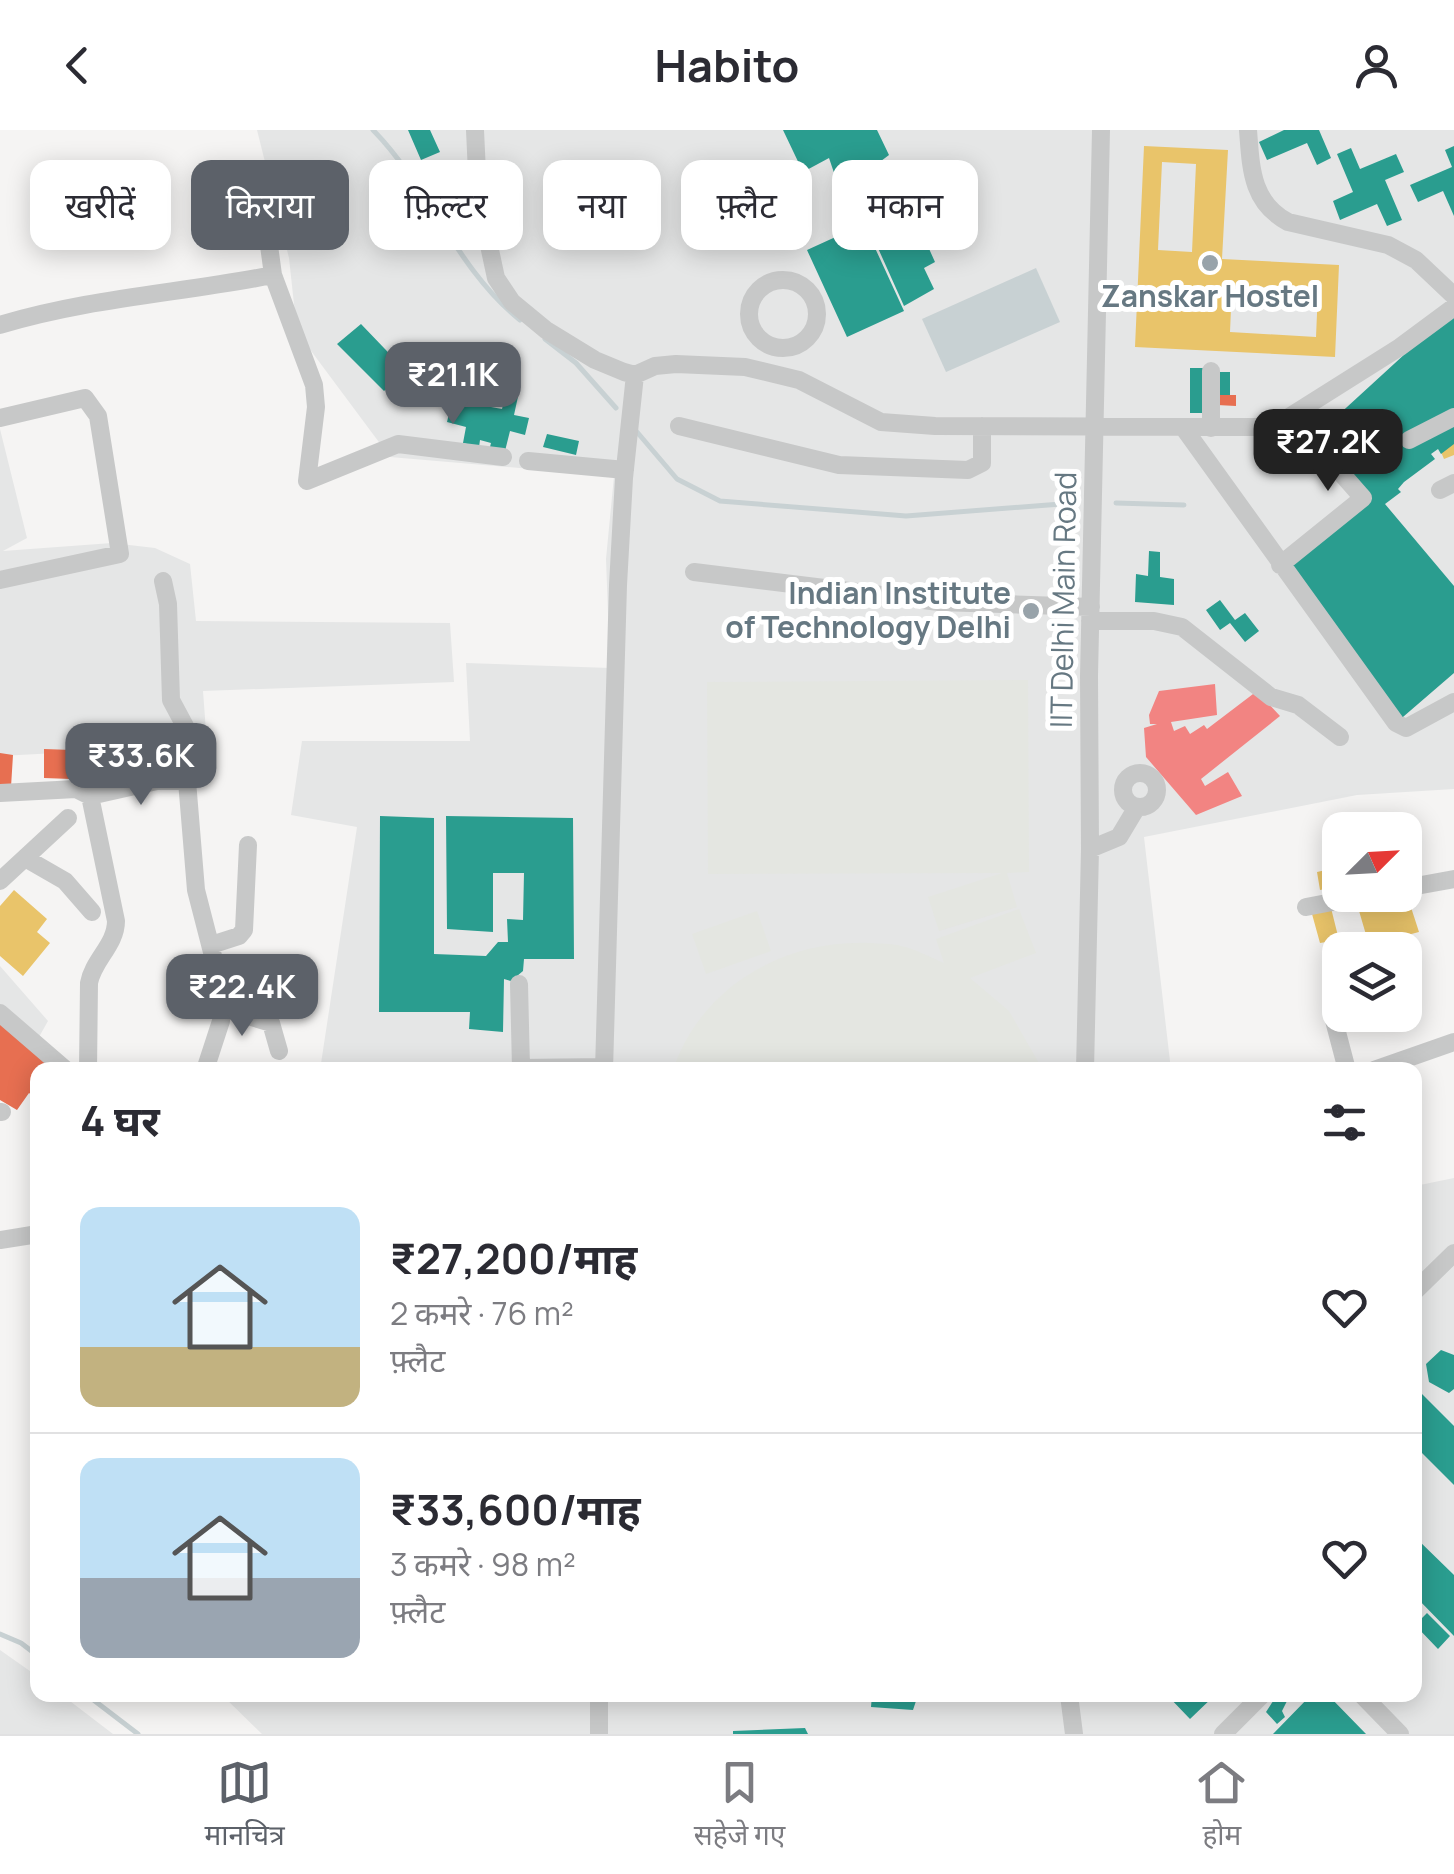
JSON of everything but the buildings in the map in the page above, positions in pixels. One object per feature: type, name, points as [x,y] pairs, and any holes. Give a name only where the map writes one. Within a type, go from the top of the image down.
[{"type":"street","points":[[475,130],[478,194],[488,254],[501,289],[526,317],[595,360],[636,375],[654,366],[676,364],[756,369],[798,380],[881,422],[1261,428],[1291,416],[1454,308]]},
{"type":"street","name":"IIT Delhi Main Road","points":[[1085,1062],[1090,614],[1102,130]]},
{"type":"street","points":[[1248,130],[1254,185],[1263,203],[1276,215],[1288,222],[1388,245],[1416,260],[1454,296]]},
{"type":"street","points":[[270,250],[273,274],[314,385],[316,408],[307,481],[398,444],[503,456]]},
{"type":"street","points":[[0,325],[93,302],[205,288],[273,274]]},
{"type":"street","points":[[756,369],[758,338]]},
{"type":"street","points":[[1212,371],[1212,428]]},
{"type":"street","points":[[604,1062],[610,770],[625,470],[636,375]]},
{"type":"street","points":[[0,418],[85,398],[98,416],[120,554],[0,580]]},
{"type":"street","points":[[1280,565],[1363,498],[1291,416]]},
{"type":"street","points":[[1409,440],[1454,417]]},
{"type":"street","points":[[678,426],[839,464],[968,470],[982,464],[982,426]]},
{"type":"street","points":[[1183,427],[1396,723],[1406,728],[1454,702]]},
{"type":"street","points":[[528,461],[625,470]]},
{"type":"street","points":[[694,572],[1182,626],[1271,696],[1298,705],[1340,737]]},
{"type":"street","points":[[163,581],[168,604],[172,700],[191,749],[187,780],[196,890],[222,991],[222,1008],[208,1062]]},
{"type":"street","points":[[0,793],[76,788],[90,796],[143,784],[187,780]]},
{"type":"street","points":[[88,1062],[90,974],[116,933],[90,796]]},
{"type":"street","points":[[1090,849],[1119,837],[1137,808]]},
{"type":"street","points":[[0,882],[68,818]]},
{"type":"street","points":[[211,945],[239,936],[244,930],[248,844]]},
{"type":"street","points":[[25,858],[65,882],[92,912]]},
{"type":"street","points":[[1422,885],[1454,878]]},
{"type":"street","points":[[1306,907],[1322,904]]},
{"type":"street","points":[[519,984],[521,1062]]},
{"type":"street","points":[[222,1008],[271,1023],[280,1052]]},
{"type":"street","points":[[0,1012],[57,1062]]},
{"type":"street","points":[[1337,1032],[1344,1062]]},
{"type":"street","points":[[1397,1062],[1454,1042]]},
{"type":"street","points":[[0,1240],[30,1235]]},
{"type":"street","points":[[1422,1284],[1454,1253]]},
{"type":"street","points":[[599,1702],[599,1734]]},
{"type":"street","points":[[1070,1702],[1074,1734]]},
{"type":"street","points":[[1224,1734],[1255,1702]]},
{"type":"street","points":[[1369,1702],[1400,1734]]},
{"type":"shaded area","name":"Indian Institute of Technology Delhi","points":[[257,130],[1454,130],[1454,789],[1357,795],[1144,837],[1170,1062],[321,1062],[357,827],[291,815],[302,741],[470,741],[466,663],[610,668],[606,559],[614,476],[390,457],[297,332],[287,250],[349,250],[349,160],[264,160]]},
{"type":"shaded area","points":[[1036,268],[1060,322],[946,372],[922,319]]},
{"type":"shaded area","points":[[0,429],[27,538],[3,551],[112,543],[155,548],[190,564],[196,621],[450,623],[454,682],[203,691],[207,745],[0,756]]},
{"type":"shaded area","points":[[1028,680],[1029,872],[1007,873],[1017,907],[939,931],[928,897],[1002,873],[708,874],[707,682]]},
{"type":"shaded area","points":[[1019,909],[1036,953],[970,978],[1009,1011],[1038,1062],[676,1062],[704,1014],[725,992],[778,959],[807,949],[870,943],[906,947],[944,963],[936,939]]},
{"type":"shaded area","points":[[757,911],[771,951],[706,974],[692,934]]},
{"type":"shaded area","points":[[0,966],[48,1021],[26,1060],[0,1035]]},
{"type":"shaded area","points":[[1454,1178],[1454,1734],[262,1734],[229,1702],[1422,1702],[1422,1185]]},
{"type":"shaded area","points":[[0,1650],[30,1671],[30,1702],[71,1702],[113,1734],[0,1734]]},
{"type":"waterway","points":[[373,130],[411,177],[478,277],[520,320]]},
{"type":"waterway","points":[[545,339],[576,363],[616,408]]},
{"type":"waterway","points":[[637,432],[677,479],[720,501],[906,516],[1061,504]]},
{"type":"waterway","points":[[1116,503],[1184,505]]},
{"type":"waterway","points":[[0,1634],[30,1650]]},
{"type":"waterway","points":[[96,1702],[138,1734]]},
{"type":"place","name":"Zanskar Hostel","points":[[1210,263]]},
{"type":"place","name":"Indian Institute of Technology Delhi","points":[[1031,611]]}]
